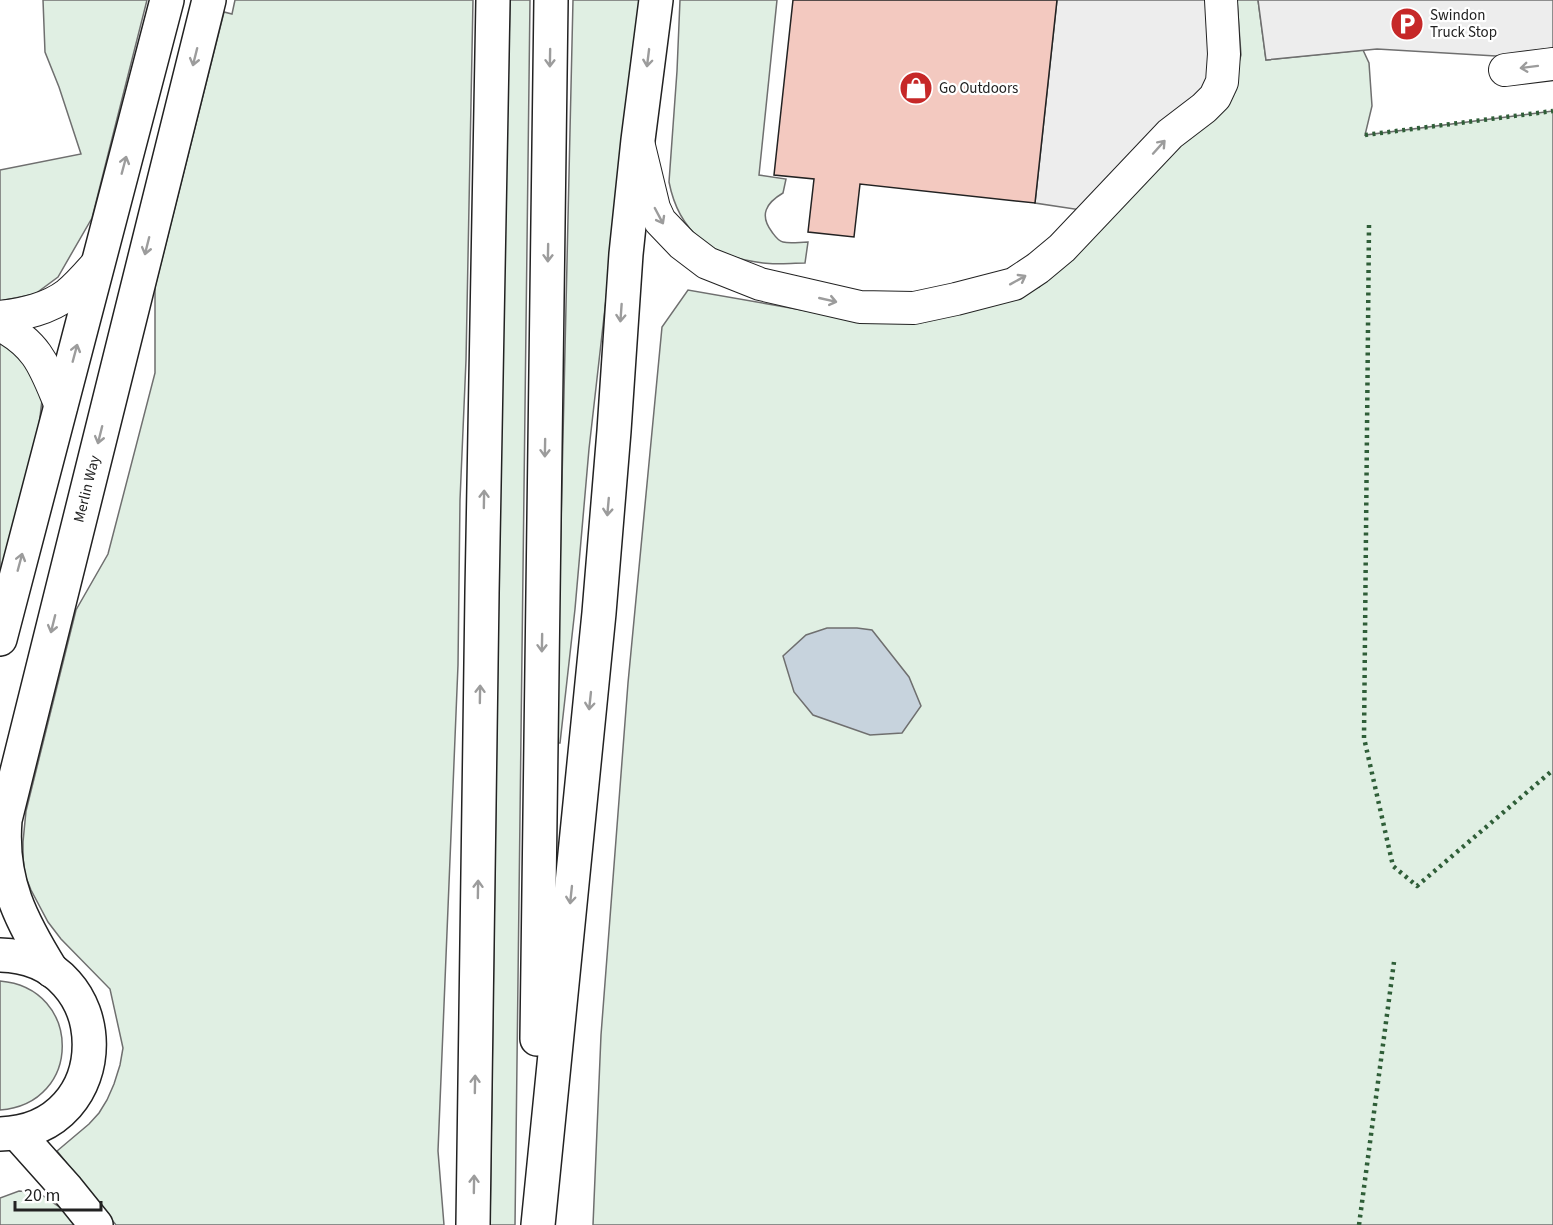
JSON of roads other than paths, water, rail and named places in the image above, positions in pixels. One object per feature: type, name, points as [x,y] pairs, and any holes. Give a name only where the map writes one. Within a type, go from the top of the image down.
[{"type":"highway","points":[[0,639],[167,0]]},
{"type":"highway","name":"Merlin Way","points":[[52,971],[13,901],[7,885],[2,838],[209,0]]},
{"type":"highway","points":[[473,1225],[493,0]]},
{"type":"highway","points":[[536,1225],[551,0]]},
{"type":"highway","points":[[536,1225],[599,613],[625,265],[656,0]]},
{"type":"highway","points":[[0,955],[25,958],[52,971],[63,981],[73,992],[83,1011],[90,1040],[84,1076],[78,1090],[65,1107],[41,1125],[5,1135]]},
{"type":"highway","points":[[5,1135],[80,1205],[96,1225]]},
{"type":"street","points":[[638,140],[654,208],[660,221],[682,244],[707,263],[760,284],[860,307],[914,308],[956,299],[1014,284],[1038,268],[1069,241],[1170,134],[1215,97],[1222,82],[1224,54],[1221,0]]},
{"type":"street","points":[[1505,70],[1553,64]]},
{"type":"street","points":[[0,317],[38,309],[61,298],[70,292],[98,263]]},
{"type":"street","points":[[0,325],[33,350],[42,362],[61,406]]},
{"type":"place","name":"Swindon Truck Stop","points":[[1407,24]]},
{"type":"place","name":"Go Outdoors","points":[[916,88]]}]
